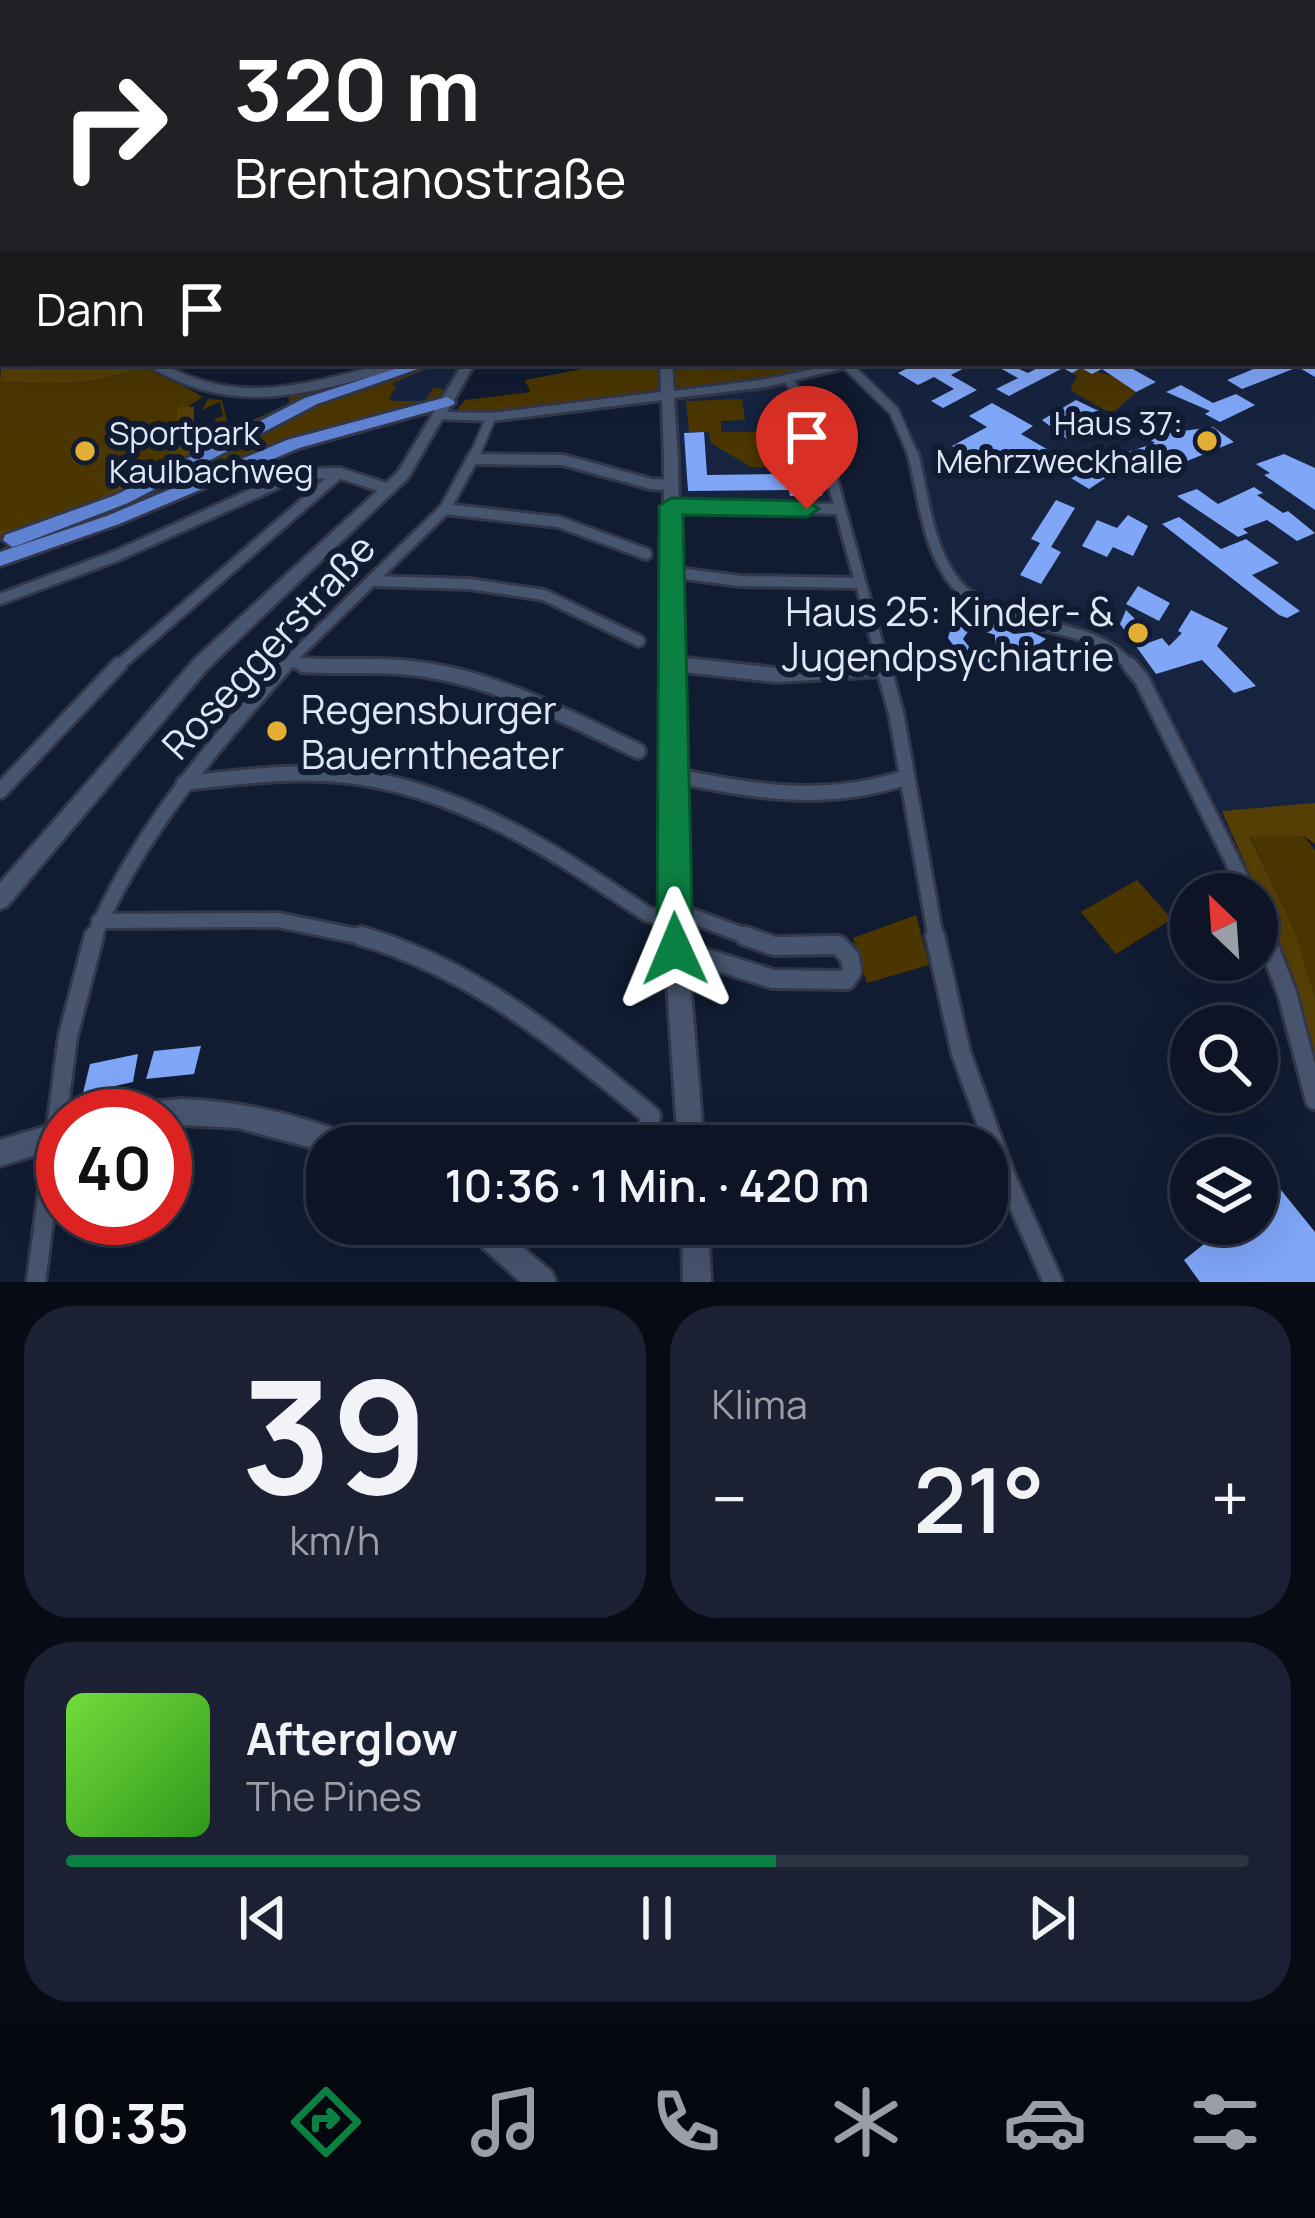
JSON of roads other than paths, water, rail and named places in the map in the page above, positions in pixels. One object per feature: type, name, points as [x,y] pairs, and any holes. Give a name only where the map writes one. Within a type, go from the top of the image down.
[{"type":"highway","points":[[0,543],[122,499],[311,401],[419,366]]},
{"type":"highway","points":[[0,559],[113,520],[293,444],[381,418],[443,409]]},
{"type":"street","points":[[157,366],[202,391],[231,397],[275,394],[393,366]]},
{"type":"street","points":[[0,899],[202,664],[389,489],[466,366]]},
{"type":"street","points":[[666,366],[675,949],[689,1125]]},
{"type":"street","points":[[443,409],[491,417],[789,380],[849,366]]},
{"type":"street","points":[[854,366],[902,424],[932,546],[954,582],[985,608],[1099,638],[1126,659],[1142,680],[1238,873]]},
{"type":"street","points":[[789,380],[817,426],[883,669],[929,908],[981,1125]]},
{"type":"street","name":"Roseggerstraße","points":[[63,1089],[68,1036],[99,922],[132,856],[184,784],[289,661],[446,509],[491,417]]},
{"type":"street","points":[[472,459],[563,460],[652,484],[671,496],[840,509]]},
{"type":"street","points":[[0,599],[116,556],[297,474],[338,473],[389,489]]},
{"type":"street","points":[[0,791],[7,772],[114,670],[338,473]]},
{"type":"street","points":[[446,509],[560,522],[646,554]]},
{"type":"street","points":[[670,572],[740,581],[860,584]]},
{"type":"street","points":[[373,581],[469,584],[544,596],[639,641]]},
{"type":"street","points":[[289,661],[305,666],[425,670],[476,681],[530,700],[638,752]]},
{"type":"street","points":[[671,664],[776,675],[883,669]]},
{"type":"street","points":[[184,784],[308,774],[415,788],[494,818],[647,914],[675,916],[774,946],[838,945],[850,957],[852,971],[846,980],[782,981],[675,949]]},
{"type":"street","points":[[673,775],[744,792],[794,796],[868,789],[907,777]]},
{"type":"street","points":[[99,922],[279,920],[340,929],[397,948],[496,1000],[590,1065],[651,1116],[649,1125]]},
{"type":"street","points":[[1278,969],[1315,1100]]},
{"type":"street","points":[[192,1112],[246,1115],[306,1134]]},
{"type":"street","points":[[0,1153],[36,1143]]},
{"type":"street","points":[[1008,1201],[1053,1282]]},
{"type":"street","name":"Roseggerstraße","points":[[36,1282],[42,1245]]},
{"type":"street","points":[[500,1245],[542,1282]]},
{"type":"street","points":[[696,1245],[697,1282]]},
{"type":"place","name":"Haus 37: Mehrzweckhalle","points":[[1207,441]]},
{"type":"place","name":"Sportpark Kaulbachweg","points":[[85,451]]},
{"type":"place","name":"Haus 25: Kinder- & Jugendpsychiatrie","points":[[1138,633]]},
{"type":"place","name":"Regensburger Bauerntheater","points":[[277,731]]}]
